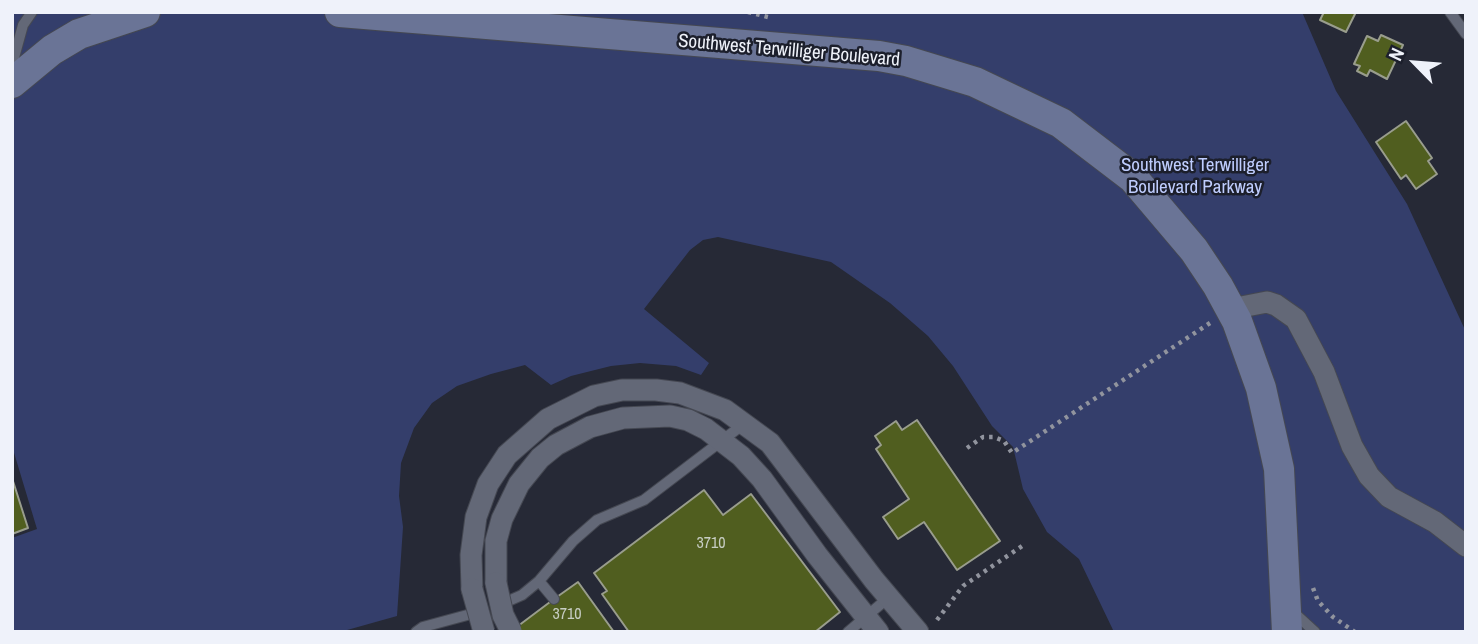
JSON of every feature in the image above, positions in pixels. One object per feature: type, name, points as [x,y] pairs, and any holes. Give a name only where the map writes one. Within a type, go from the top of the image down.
[{"type":"main road","points":[[12,83],[52,50],[79,34],[145,12]]},
{"type":"main road","name":"Southwest Terwilliger Boulevard","points":[[340,12],[879,56],[906,61],[975,82],[1060,123],[1133,178],[1194,250],[1231,309],[1261,388],[1274,440],[1279,469],[1286,618]]},
{"type":"street","points":[[1231,309],[1266,302],[1276,305],[1296,319],[1324,372],[1352,446],[1369,476],[1389,497],[1435,522],[1466,546]]},
{"type":"street","points":[[484,632],[472,589],[472,536],[495,470],[520,441],[560,411],[594,396],[622,390],[680,393],[704,400],[745,423],[780,455],[888,598],[922,629]]},
{"type":"street","points":[[511,631],[503,615],[496,583],[496,541],[509,500],[527,472],[556,445],[590,427],[649,415],[688,420],[723,441],[762,479],[817,555],[872,624]]},
{"type":"lane","points":[[12,65],[23,25],[32,12]]},
{"type":"lane","points":[[1450,12],[1466,34]]},
{"type":"lane","points":[[416,632],[423,627],[499,606],[522,595],[540,581],[573,541],[597,520],[644,500],[745,423]]},
{"type":"lane","points":[[540,581],[554,599]]},
{"type":"lane","points":[[848,632],[872,624],[888,598]]},
{"type":"lane","points":[[1286,618],[1315,632]]},
{"type":"path","points":[[967,448],[984,437],[994,437],[1004,441],[1012,453],[1231,309]]},
{"type":"path","points":[[922,629],[937,620],[963,586],[1025,544]]},
{"type":"green space","name":"Southwest Terwilliger Boulevard Parkway","points":[[12,12],[1302,12],[1336,91],[1407,204],[1466,332],[1466,632],[1114,632],[1079,559],[1047,532],[1023,489],[1013,447],[992,426],[953,366],[928,336],[890,303],[831,262],[718,237],[703,240],[690,250],[644,309],[709,363],[701,375],[676,366],[640,363],[611,366],[571,376],[551,385],[525,365],[457,386],[432,403],[414,428],[401,463],[399,496],[403,527],[397,616],[340,632],[14,632],[12,538],[37,529],[12,446]]},
{"type":"building","points":[[1324,12],[1356,12],[1346,32],[1320,20]]},
{"type":"building","points":[[1381,35],[1403,45],[1387,79],[1370,70],[1367,76],[1357,71],[1360,66],[1354,64],[1367,36],[1378,41]]},
{"type":"building","points":[[1406,121],[1432,158],[1428,161],[1437,174],[1416,189],[1406,175],[1401,179],[1376,142]]},
{"type":"building","points":[[917,420],[1000,541],[957,570],[924,522],[898,539],[883,517],[909,499],[876,449],[881,445],[875,436],[896,421],[902,430]]},
{"type":"building","points":[[12,478],[28,528],[12,534]]},
{"type":"building","points":[[704,490],[723,515],[751,494],[840,612],[815,632],[629,632],[602,594],[607,591],[594,573]]},
{"type":"building","points":[[578,582],[614,632],[510,632],[554,599]]}]
